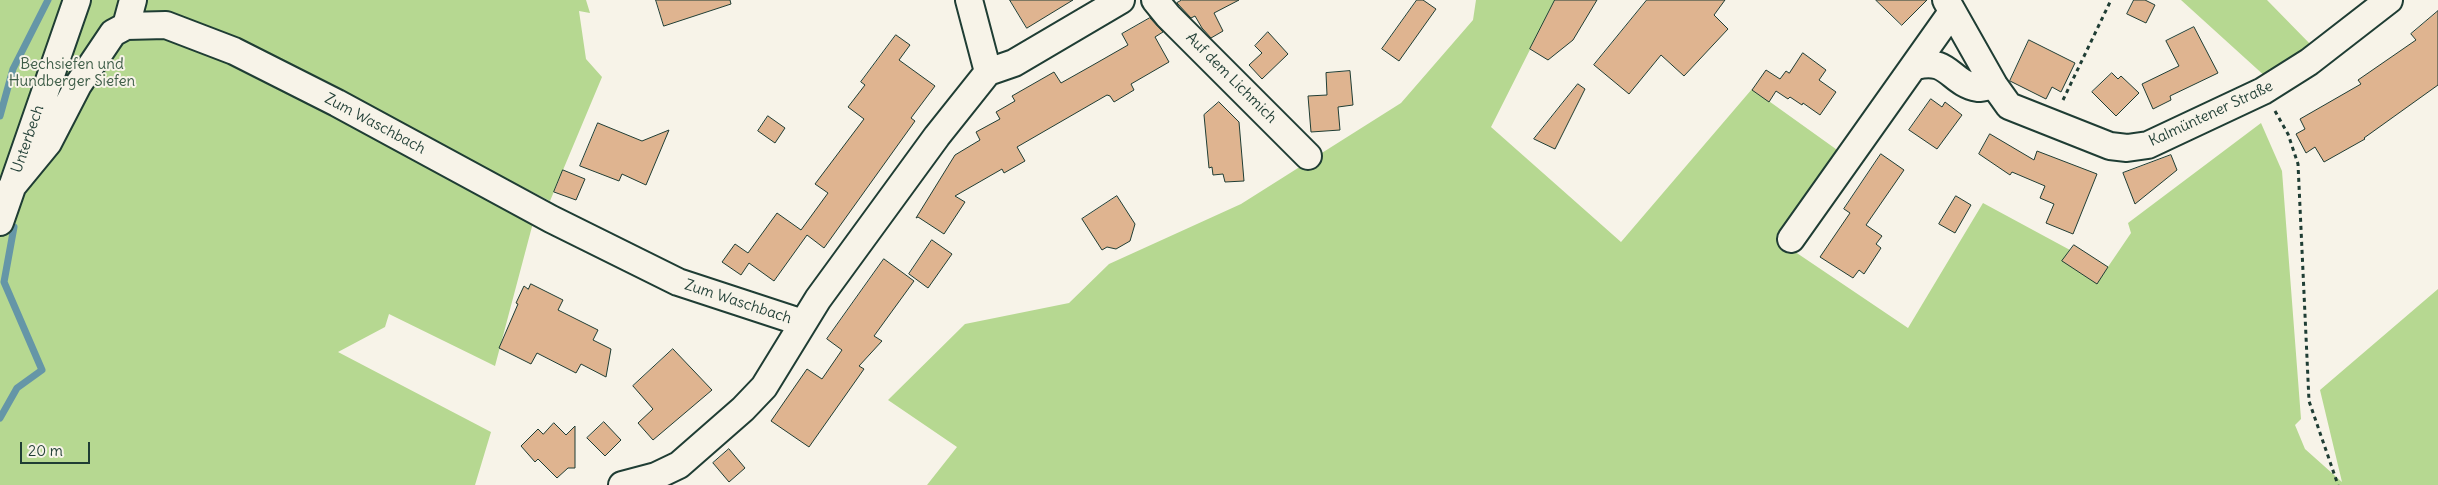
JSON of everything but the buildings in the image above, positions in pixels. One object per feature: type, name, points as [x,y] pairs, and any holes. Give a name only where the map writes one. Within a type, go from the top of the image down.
[{"type":"street","name":"Unterbech","points":[[0,222],[10,188],[77,0]]},
{"type":"street","points":[[10,188],[48,144],[78,85],[113,33],[126,26],[134,0]]},
{"type":"street","points":[[969,0],[988,72],[1014,63],[1121,0]]},
{"type":"street","name":"Auf dem Lichmich","points":[[1155,0],[1174,22],[1308,156]]},
{"type":"street","name":"Kalmüntener Straße","points":[[1949,6],[1994,85],[2005,101],[2015,110],[2110,146],[2127,148],[2140,147],[2157,142],[2263,91],[2309,62],[2389,0]]},
{"type":"street","name":"Kalmüntener Straße","points":[[1790,239],[1916,66],[1949,6]]},
{"type":"street","name":"Zum Waschbach","points":[[126,26],[166,25],[234,51],[337,103],[551,219],[678,282],[803,323]]},
{"type":"street","points":[[1916,66],[1925,64],[1942,65],[1956,79],[1979,88],[1994,85]]},
{"type":"street","name":"Zum Waschbach","points":[[622,485],[663,474],[691,456],[743,409],[764,387],[803,323],[888,202],[988,72]]},
{"type":"path","points":[[2052,123],[2111,0]]},
{"type":"path","points":[[2263,91],[2288,134],[2298,164],[2308,401],[2338,485]]},
{"type":"green space","name":"Bechsiefen und Hundberger Siefen","points":[[0,0],[586,0],[590,13],[579,11],[586,59],[602,77],[550,201],[207,26],[205,29],[534,219],[495,366],[389,314],[385,327],[338,352],[491,432],[475,485],[0,485]]},
{"type":"green space","points":[[1476,0],[1555,0],[1491,127],[1621,242],[1752,89],[1840,152],[1776,239],[1908,328],[1983,203],[2070,250],[2063,261],[2097,283],[2131,233],[2128,223],[2261,123],[2282,171],[2301,419],[2295,425],[2305,449],[2342,482],[2320,390],[2438,289],[2438,485],[927,485],[957,447],[888,400],[965,324],[1069,303],[1109,264],[1241,204],[1401,103],[1473,20]]},
{"type":"green space","points":[[2181,0],[2267,0],[2313,47],[2267,78]]},
{"type":"waterway","points":[[0,116],[13,69],[48,0]]},
{"type":"waterway","points":[[0,418],[17,388],[42,370],[4,282],[14,227]]}]
